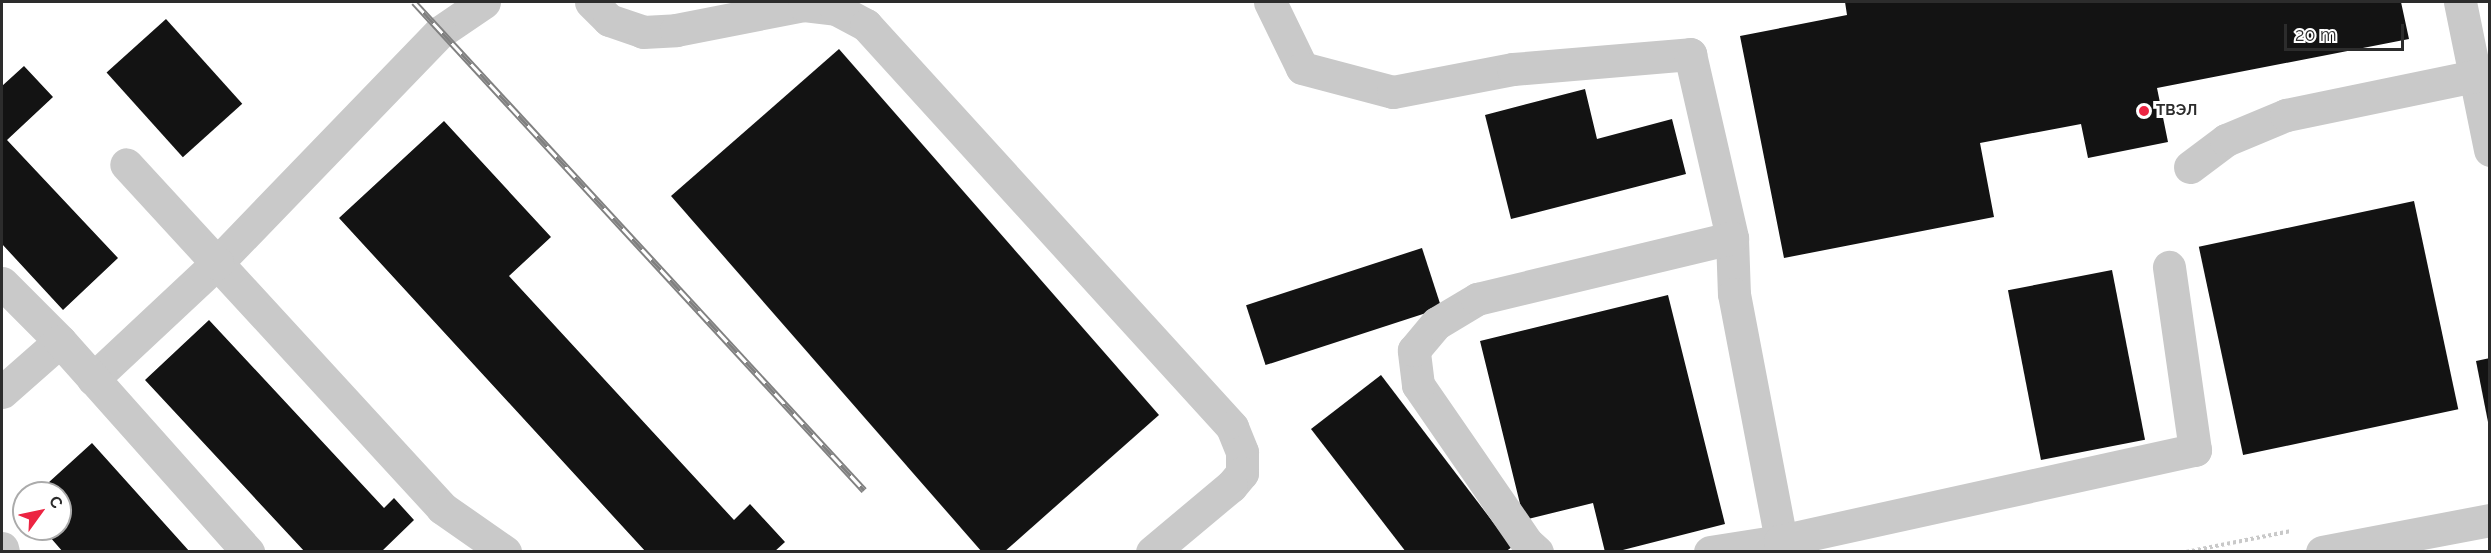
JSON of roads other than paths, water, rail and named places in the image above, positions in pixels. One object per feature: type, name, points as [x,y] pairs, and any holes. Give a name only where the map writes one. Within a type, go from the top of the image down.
[{"type":"street","points":[[93,379],[217,263],[440,32],[484,2]]},
{"type":"street","points":[[591,2],[609,20],[643,32],[676,30],[804,5],[836,9],[866,25],[1232,427],[1242,452],[1242,473],[1231,486],[1152,552]]},
{"type":"street","points":[[1270,2],[1302,68],[1393,92],[1513,69],[1690,54],[1732,238],[1734,294],[1782,546]]},
{"type":"street","points":[[2460,2],[2490,150]]},
{"type":"street","points":[[2190,167],[2226,140],[2286,115],[2474,76]]},
{"type":"street","points":[[126,164],[442,508],[505,552]]},
{"type":"street","points":[[1537,552],[1527,543],[1418,385],[1414,350],[1437,324],[1477,299],[1732,238]]},
{"type":"street","points":[[1710,552],[1782,546],[2195,450],[2169,267]]},
{"type":"street","points":[[2,283],[60,341],[249,552]]},
{"type":"street","points":[[2,392],[60,341]]},
{"type":"street","points":[[2322,552],[2489,523]]},
{"type":"railway","points":[[414,2],[864,490]]},
{"type":"place","name":"ТВЭЛ","points":[[2144,111]]}]
